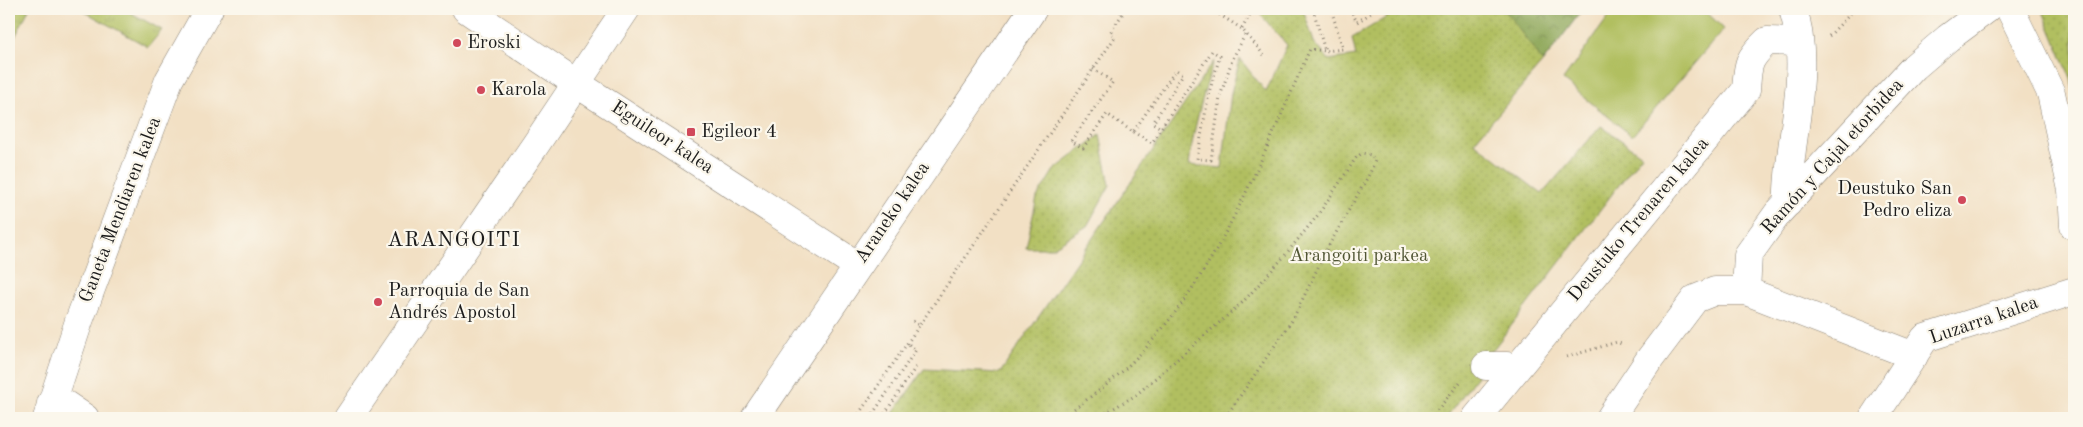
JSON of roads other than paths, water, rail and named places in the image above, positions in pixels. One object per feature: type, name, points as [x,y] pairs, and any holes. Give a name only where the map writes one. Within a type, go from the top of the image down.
[{"type":"street","name":"Ganeta Mendiaren kalea","points":[[49,411],[79,322],[169,80],[209,9]]},
{"type":"street","name":"Eguileor kalea","points":[[466,9],[576,83],[858,266]]},
{"type":"street","points":[[348,418],[626,9]]},
{"type":"street","name":"Araneko kalea","points":[[755,418],[1032,9]]},
{"type":"street","name":"Ramón y Cajal etorbidea","points":[[1746,291],[1748,254],[1788,203],[1914,67],[1948,38],[1988,9]]},
{"type":"street","points":[[2010,9],[2051,93],[2072,190],[2074,226]]},
{"type":"street","points":[[1788,203],[1787,183],[1796,123],[1803,24]]},
{"type":"street","name":"Deustuko Trenaren kalea","points":[[1476,418],[1746,90],[1748,63],[1757,51],[1767,41],[1803,24]]},
{"type":"street","name":"Luzarra kalea","points":[[1873,418],[1925,338],[2074,290]]},
{"type":"street","points":[[1610,418],[1648,360],[1695,299],[1715,291],[1746,291],[1914,356]]},
{"type":"street","points":[[49,411],[66,406],[85,418]]},
{"type":"place","name":"Eroski","points":[[457,43]]},
{"type":"place","name":"Karola","points":[[481,90]]},
{"type":"place","name":"Egileor 4","points":[[691,132]]},
{"type":"place","name":"Deustuko San Pedro eliza","points":[[1962,200]]},
{"type":"place","name":"Parroquia de San Andrés Apostol","points":[[378,302]]},
{"type":"district","name":"ARANGOITI","points":[[454,240]]},
{"type":"park label","name":"Arangoiti parkea","points":[[1359,256]]}]
